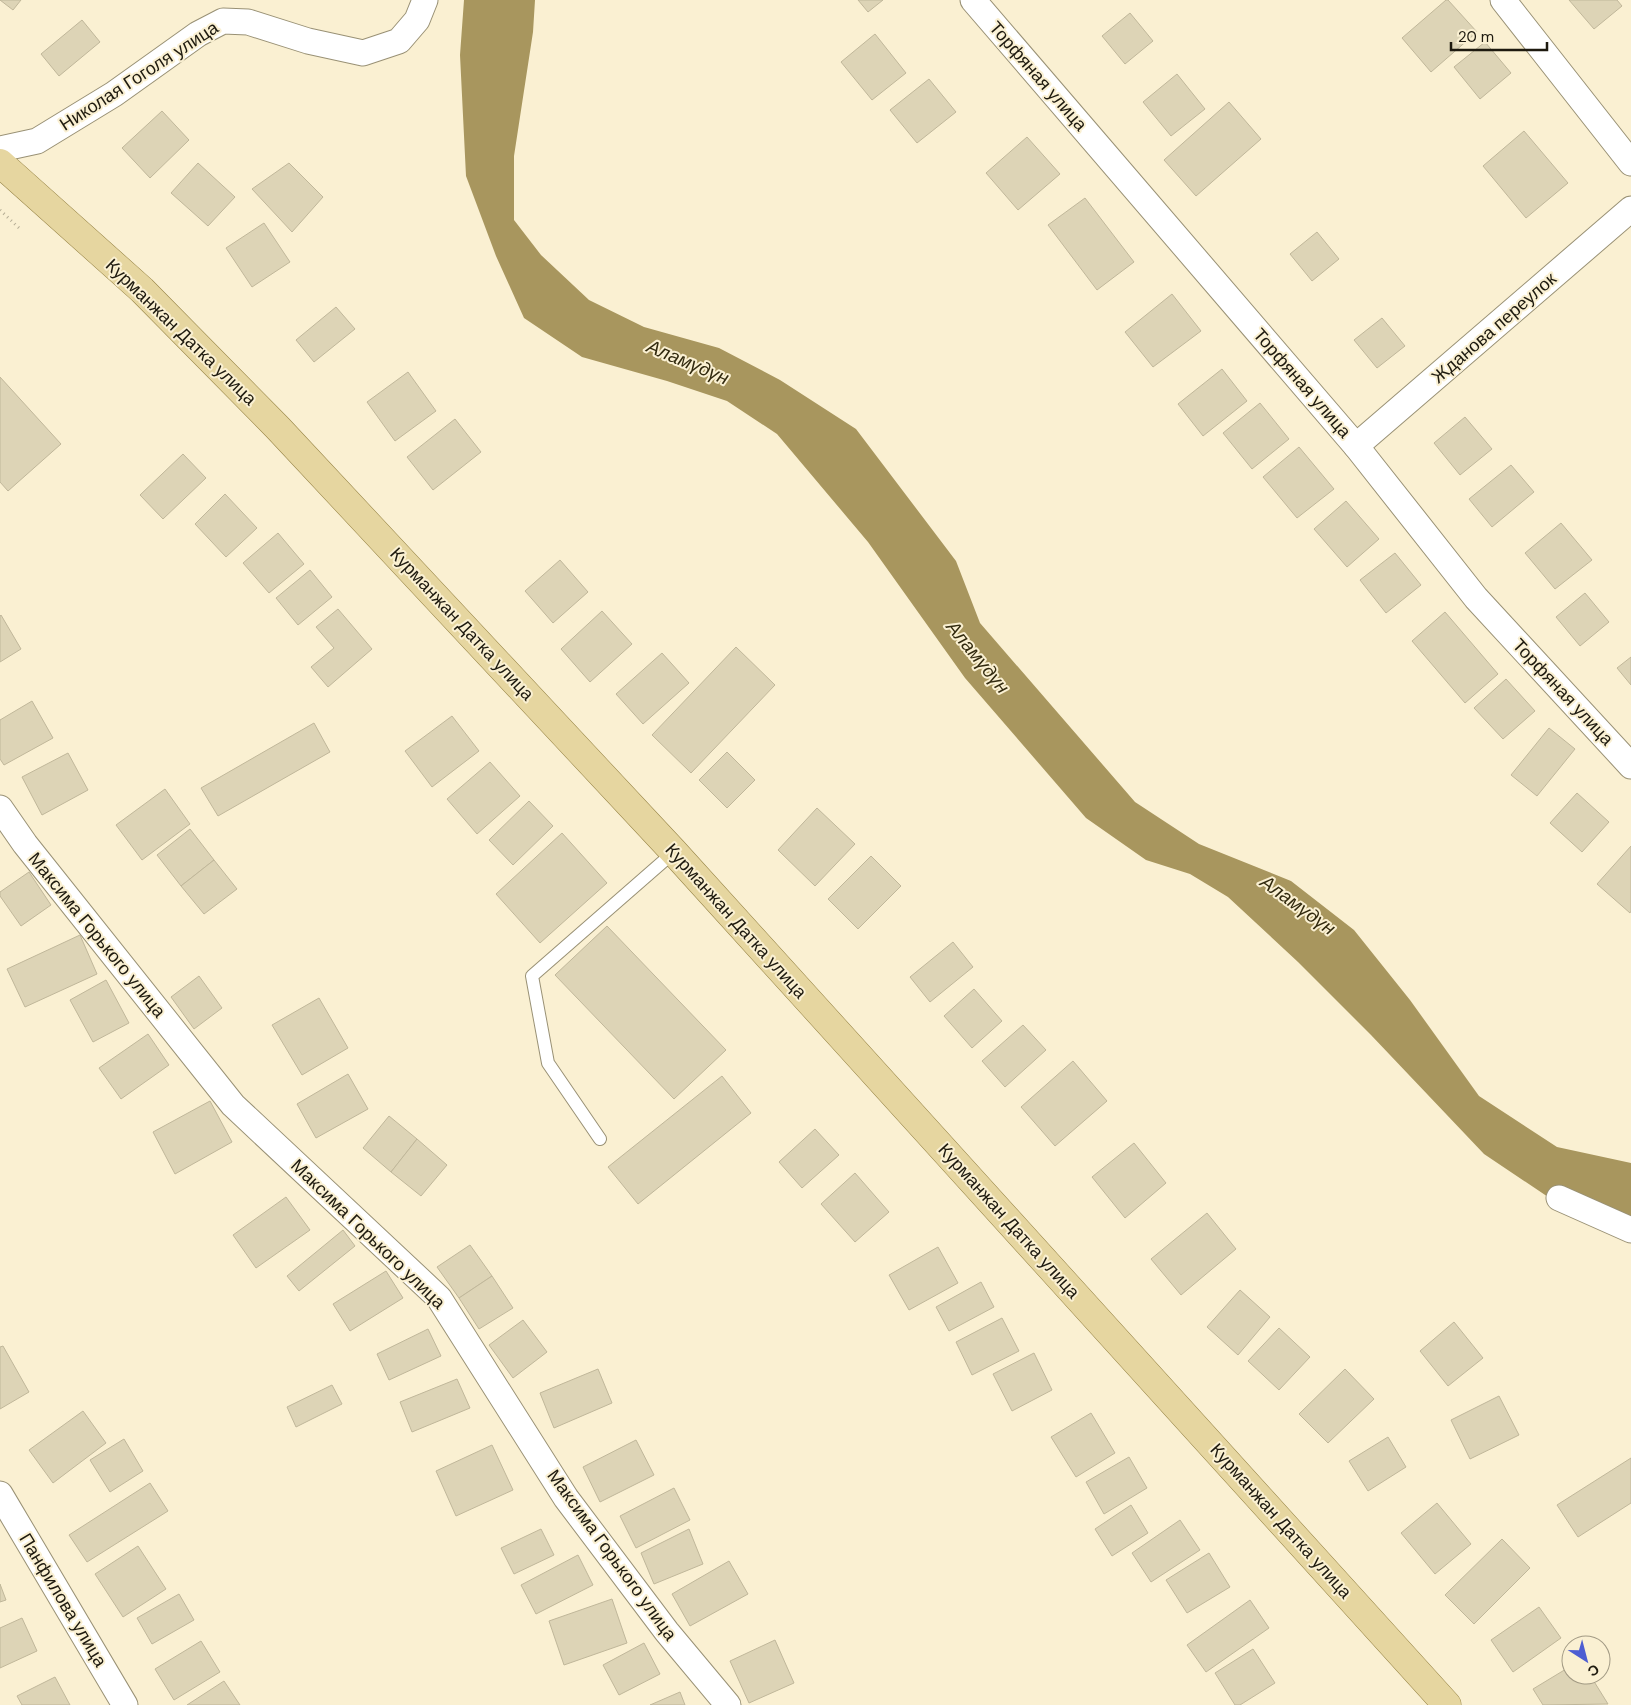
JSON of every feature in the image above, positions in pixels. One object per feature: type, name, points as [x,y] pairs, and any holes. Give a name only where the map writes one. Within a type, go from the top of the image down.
[{"type":"main road","name":"Курманжан Датка улица","points":[[0,163],[142,290],[278,428],[674,852],[1447,1705]]},
{"type":"street","name":"Николая Гоголя улица","points":[[0,149],[37,142],[114,94],[198,34],[223,21],[248,22],[308,41],[363,53],[399,41],[417,20],[425,0]]},
{"type":"street","name":"Торфяная улица","points":[[973,0],[1356,446],[1476,598],[1631,766]]},
{"type":"street","points":[[1503,0],[1631,163]]},
{"type":"street","name":"Жданова переулок","points":[[1356,446],[1631,209]]},
{"type":"street","name":"Максима Горького улица","points":[[0,808],[25,844],[233,1105],[439,1298],[566,1498],[667,1632],[728,1705]]},
{"type":"street","points":[[1559,1198],[1631,1230]]},
{"type":"street","name":"Панфилова улица","points":[[0,1494],[125,1705]]},
{"type":"lane","points":[[600,1139],[548,1063],[532,976],[674,852]]},
{"type":"path","points":[[0,210],[19,228]]},
{"type":"water","name":"Аламүдүн","points":[[464,0],[535,0],[533,32],[514,156],[514,220],[541,255],[589,300],[644,327],[719,348],[780,380],[856,429],[956,561],[980,623],[1135,802],[1199,844],[1291,881],[1354,930],[1410,1000],[1479,1096],[1557,1147],[1631,1163],[1631,1224],[1557,1203],[1484,1154],[1371,1035],[1298,962],[1228,897],[1190,874],[1146,860],[1086,818],[965,678],[868,542],[777,434],[727,401],[667,381],[582,357],[524,318],[496,256],[466,176],[460,55]]},
{"type":"building","points":[[0,0],[21,0],[13,10]]},
{"type":"building","points":[[858,0],[883,0],[868,12]]},
{"type":"building","points":[[1446,0],[1477,32],[1431,72],[1402,38]]},
{"type":"building","points":[[1569,0],[1617,0],[1622,6],[1594,29]]},
{"type":"building","points":[[1130,13],[1153,41],[1125,64],[1102,36]]},
{"type":"building","points":[[82,20],[100,42],[59,76],[41,54]]},
{"type":"building","points":[[875,34],[906,73],[872,100],[841,62]]},
{"type":"building","points":[[1485,42],[1511,73],[1480,99],[1454,67]]},
{"type":"building","points":[[1177,74],[1205,109],[1171,136],[1143,102]]},
{"type":"building","points":[[929,79],[956,112],[917,143],[890,110]]},
{"type":"building","points":[[1229,102],[1261,139],[1196,196],[1164,160]]},
{"type":"building","points":[[162,111],[189,140],[150,178],[122,148]]},
{"type":"building","points":[[1524,131],[1568,183],[1526,218],[1483,166]]},
{"type":"building","points":[[1027,137],[1060,174],[1018,210],[986,173]]},
{"type":"building","points":[[198,163],[235,197],[208,226],[171,193]]},
{"type":"building","points":[[289,163],[323,197],[292,232],[252,189]]},
{"type":"building","points":[[1085,198],[1134,262],[1097,290],[1048,225]]},
{"type":"building","points":[[264,223],[290,262],[252,287],[226,248]]},
{"type":"building","points":[[1317,232],[1339,259],[1312,281],[1290,254]]},
{"type":"building","points":[[1172,294],[1201,331],[1153,367],[1125,332]]},
{"type":"building","points":[[336,307],[355,329],[314,362],[296,340]]},
{"type":"building","points":[[1382,318],[1405,346],[1377,368],[1354,340]]},
{"type":"building","points":[[1222,369],[1247,401],[1203,436],[1178,404]]},
{"type":"building","points":[[408,372],[436,411],[395,441],[367,402]]},
{"type":"building","points":[[0,377],[61,444],[8,491],[0,482]]},
{"type":"building","points":[[1260,403],[1289,439],[1252,469],[1223,433]]},
{"type":"building","points":[[1465,417],[1492,449],[1460,475],[1434,443]]},
{"type":"building","points":[[455,419],[481,452],[433,490],[407,457]]},
{"type":"building","points":[[1299,447],[1334,489],[1297,518],[1263,477]]},
{"type":"building","points":[[183,454],[206,478],[163,519],[140,495]]},
{"type":"building","points":[[1511,465],[1534,492],[1492,527],[1469,499]]},
{"type":"building","points":[[225,494],[257,528],[226,557],[195,524]]},
{"type":"building","points":[[1346,501],[1379,539],[1347,567],[1314,529]]},
{"type":"building","points":[[1561,523],[1592,560],[1555,589],[1525,553]]},
{"type":"building","points":[[278,533],[304,564],[269,593],[243,563]]},
{"type":"building","points":[[1395,553],[1421,585],[1386,613],[1360,580]]},
{"type":"building","points":[[560,560],[588,592],[553,623],[525,591]]},
{"type":"building","points":[[310,570],[332,597],[298,625],[276,598]]},
{"type":"building","points":[[1585,593],[1609,622],[1580,646],[1556,617]]},
{"type":"building","points":[[338,609],[372,649],[328,687],[311,667],[334,648],[316,627]]},
{"type":"building","points":[[602,611],[632,644],[590,682],[561,649]]},
{"type":"building","points":[[1445,612],[1498,674],[1465,703],[1412,641]]},
{"type":"building","points":[[0,616],[21,649],[0,662]]},
{"type":"building","points":[[736,647],[775,685],[691,773],[652,735]]},
{"type":"building","points":[[662,653],[689,683],[643,724],[616,694]]},
{"type":"building","points":[[1631,657],[1631,685],[1617,668]]},
{"type":"building","points":[[1506,679],[1535,711],[1503,739],[1474,708]]},
{"type":"building","points":[[32,701],[53,738],[4,765],[0,759],[0,720]]},
{"type":"building","points":[[452,716],[479,751],[432,787],[405,751]]},
{"type":"building","points":[[314,723],[330,752],[218,816],[201,788]]},
{"type":"building","points":[[1549,728],[1575,749],[1537,796],[1511,775]]},
{"type":"building","points":[[727,752],[755,780],[727,808],[699,780]]},
{"type":"building","points":[[68,753],[88,790],[42,815],[22,777]]},
{"type":"building","points":[[490,762],[520,796],[477,834],[447,799]]},
{"type":"building","points":[[165,789],[190,824],[142,860],[116,825]]},
{"type":"building","points":[[1577,793],[1609,822],[1582,852],[1550,823]]},
{"type":"building","points":[[529,801],[553,826],[513,865],[489,840]]},
{"type":"building","points":[[817,808],[855,844],[815,886],[778,850]]},
{"type":"building","points":[[190,829],[214,860],[181,886],[157,855]]},
{"type":"building","points":[[562,833],[607,883],[540,943],[496,894]]},
{"type":"building","points":[[1631,846],[1631,911],[1630,913],[1597,884]]},
{"type":"building","points":[[871,856],[901,886],[858,929],[828,899]]},
{"type":"building","points":[[214,860],[237,889],[204,914],[181,886]]},
{"type":"building","points":[[29,872],[51,905],[21,926],[0,896],[0,892]]},
{"type":"building","points":[[607,926],[726,1050],[674,1099],[555,975]]},
{"type":"building","points":[[80,935],[97,974],[25,1007],[7,969]]},
{"type":"building","points":[[953,942],[973,967],[930,1002],[910,977]]},
{"type":"building","points":[[199,976],[222,1008],[194,1029],[171,997]]},
{"type":"building","points":[[106,980],[129,1023],[93,1042],[70,1000]]},
{"type":"building","points":[[974,989],[1002,1021],[972,1048],[944,1016]]},
{"type":"building","points":[[319,998],[348,1048],[302,1075],[272,1025]]},
{"type":"building","points":[[1023,1025],[1046,1050],[1005,1087],[982,1061]]},
{"type":"building","points":[[148,1034],[169,1065],[121,1099],[99,1068]]},
{"type":"building","points":[[1073,1061],[1107,1101],[1055,1146],[1021,1107]]},
{"type":"building","points":[[348,1074],[368,1109],[316,1138],[297,1104]]},
{"type":"building","points":[[722,1076],[751,1113],[638,1204],[608,1167]]},
{"type":"building","points":[[210,1101],[232,1142],[175,1174],[153,1132]]},
{"type":"building","points":[[389,1116],[417,1139],[391,1172],[363,1148]]},
{"type":"building","points":[[815,1129],[839,1155],[802,1188],[779,1162]]},
{"type":"building","points":[[417,1139],[447,1165],[421,1196],[391,1172]]},
{"type":"building","points":[[1134,1143],[1166,1183],[1125,1218],[1092,1177]]},
{"type":"building","points":[[855,1173],[889,1212],[855,1242],[821,1204]]},
{"type":"building","points":[[286,1197],[310,1230],[256,1268],[233,1235]]},
{"type":"building","points":[[1207,1213],[1236,1249],[1181,1295],[1151,1259]]},
{"type":"building","points":[[343,1230],[355,1246],[299,1291],[287,1276]]},
{"type":"building","points":[[470,1245],[492,1276],[459,1298],[437,1267]]},
{"type":"building","points":[[938,1247],[958,1283],[909,1310],[889,1275]]},
{"type":"building","points":[[386,1271],[403,1298],[350,1331],[333,1304]]},
{"type":"building","points":[[492,1276],[513,1308],[479,1329],[459,1298]]},
{"type":"building","points":[[981,1282],[994,1307],[949,1331],[936,1307]]},
{"type":"building","points":[[1240,1290],[1270,1317],[1238,1355],[1207,1327]]},
{"type":"building","points":[[1002,1318],[1019,1351],[972,1375],[956,1342]]},
{"type":"building","points":[[523,1320],[547,1352],[513,1378],[489,1345]]},
{"type":"building","points":[[1454,1322],[1483,1358],[1448,1386],[1420,1351]]},
{"type":"building","points":[[1279,1328],[1310,1357],[1279,1390],[1248,1361]]},
{"type":"building","points":[[428,1329],[441,1356],[389,1380],[377,1354]]},
{"type":"building","points":[[3,1346],[29,1392],[0,1409],[0,1347]]},
{"type":"building","points":[[1034,1353],[1052,1390],[1012,1411],[993,1374]]},
{"type":"building","points":[[598,1369],[612,1403],[554,1428],[540,1393]]},
{"type":"building","points":[[1345,1369],[1374,1399],[1328,1443],[1299,1414]]},
{"type":"building","points":[[457,1379],[470,1408],[412,1432],[400,1402]]},
{"type":"building","points":[[332,1385],[342,1404],[296,1427],[287,1407]]},
{"type":"building","points":[[1499,1396],[1519,1435],[1470,1459],[1451,1420]]},
{"type":"building","points":[[83,1411],[106,1443],[53,1483],[29,1450]]},
{"type":"building","points":[[1091,1413],[1115,1453],[1076,1477],[1051,1437]]},
{"type":"building","points":[[1388,1437],[1406,1467],[1368,1491],[1349,1461]]},
{"type":"building","points":[[124,1439],[143,1471],[110,1492],[90,1460]]},
{"type":"building","points":[[636,1440],[654,1475],[600,1502],[583,1467]]},
{"type":"building","points":[[492,1445],[513,1490],[456,1516],[436,1471]]},
{"type":"building","points":[[1129,1457],[1147,1488],[1104,1514],[1086,1482]]},
{"type":"building","points":[[1631,1458],[1631,1503],[1578,1537],[1557,1505]]},
{"type":"building","points":[[150,1483],[168,1511],[87,1562],[69,1535]]},
{"type":"building","points":[[674,1488],[690,1520],[636,1548],[620,1516]]},
{"type":"building","points":[[1437,1503],[1471,1544],[1435,1574],[1401,1533]]},
{"type":"building","points":[[1131,1505],[1148,1533],[1112,1556],[1095,1529]]},
{"type":"building","points":[[1180,1520],[1200,1550],[1151,1582],[1132,1553]]},
{"type":"building","points":[[541,1529],[554,1555],[514,1574],[501,1548]]},
{"type":"building","points":[[689,1529],[703,1564],[654,1584],[641,1553]]},
{"type":"building","points":[[1502,1539],[1530,1568],[1474,1624],[1445,1595]]},
{"type":"building","points":[[138,1546],[166,1589],[123,1617],[95,1574]]},
{"type":"building","points":[[1209,1553],[1230,1587],[1187,1613],[1166,1580]]},
{"type":"building","points":[[578,1555],[593,1585],[536,1614],[521,1585]]},
{"type":"building","points":[[729,1561],[748,1594],[690,1626],[672,1594]]},
{"type":"building","points":[[0,1584],[6,1600],[0,1602]]},
{"type":"building","points":[[179,1594],[194,1620],[152,1644],[137,1618]]},
{"type":"building","points":[[612,1599],[627,1643],[564,1665],[549,1621]]},
{"type":"building","points":[[1250,1600],[1269,1628],[1206,1672],[1187,1645]]},
{"type":"building","points":[[1539,1607],[1561,1638],[1513,1672],[1491,1640]]},
{"type":"building","points":[[22,1618],[37,1651],[0,1668],[0,1628]]},
{"type":"building","points":[[775,1640],[794,1683],[749,1703],[730,1661]]},
{"type":"building","points":[[201,1641],[220,1672],[174,1700],[155,1669]]},
{"type":"building","points":[[644,1643],[660,1674],[619,1695],[603,1665]]},
{"type":"building","points":[[1253,1649],[1275,1683],[1240,1705],[1235,1705],[1215,1673]]},
{"type":"building","points":[[1561,1672],[1561,1685],[1596,1685],[1608,1704],[1543,1705],[1533,1689]]},
{"type":"building","points":[[55,1677],[70,1705],[22,1705],[17,1696]]},
{"type":"building","points":[[224,1681],[240,1705],[187,1705]]},
{"type":"building","points":[[680,1692],[685,1705],[650,1705]]}]
